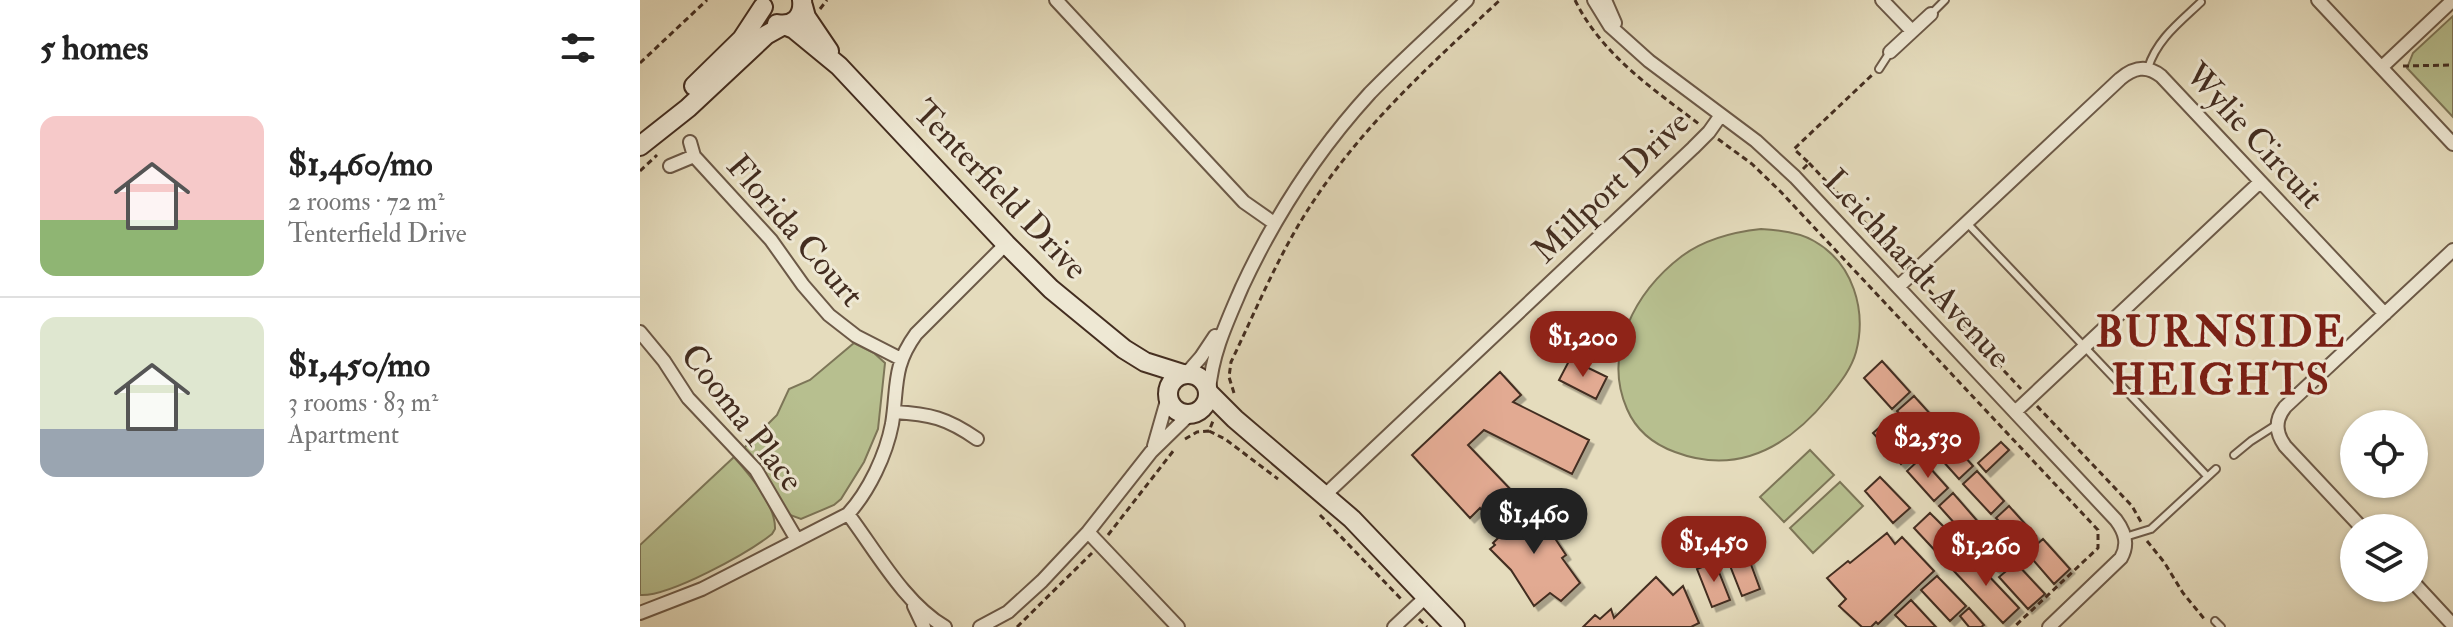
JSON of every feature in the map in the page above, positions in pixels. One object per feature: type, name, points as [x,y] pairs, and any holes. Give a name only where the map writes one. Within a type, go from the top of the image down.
[{"type":"street","points":[[1056,0],[1244,202],[1274,223]]},
{"type":"street","points":[[996,627],[1088,532],[1151,452],[1205,405],[1213,359],[1227,321],[1274,223],[1297,186],[1343,124],[1386,76],[1467,0]]},
{"type":"street","points":[[1594,0],[1610,26],[1629,42]]},
{"type":"street","points":[[1605,0],[1616,25],[1629,42]]},
{"type":"street","points":[[1882,0],[1912,31]]},
{"type":"street","points":[[2318,0],[2453,144]]},
{"type":"street","points":[[2382,67],[2453,0]]},
{"type":"street","points":[[640,145],[688,108],[766,35],[797,20],[802,13],[803,2]]},
{"type":"street","name":"Tenterfield Drive","points":[[803,2],[806,17],[839,66]]},
{"type":"street","points":[[640,145],[742,39],[763,3]]},
{"type":"street","name":"Tenterfield Drive","points":[[763,3],[765,15],[771,22],[794,29],[839,66],[1051,289],[1124,349],[1145,362],[1185,373]]},
{"type":"street","points":[[1890,52],[1931,14]]},
{"type":"street","name":"Leichhardt Avenue","points":[[1629,42],[1670,78],[1756,141],[1795,177],[2116,520],[2125,537]]},
{"type":"street","name":"Wylie Circuit","points":[[1898,287],[2120,79],[2135,68],[2148,68],[2161,76],[2385,314]]},
{"type":"street","name":"Millport Drive","points":[[1326,494],[1709,132],[1721,115]]},
{"type":"street","points":[[670,166],[694,156],[690,142]]},
{"type":"street","name":"Florida Court","points":[[694,156],[771,240],[829,315],[856,336],[901,359]]},
{"type":"street","points":[[2015,412],[2260,182]]},
{"type":"street","points":[[640,613],[702,589],[848,514],[881,459],[887,442],[901,359],[916,334],[1006,244]]},
{"type":"street","points":[[2349,514],[2280,439],[2276,425],[2279,414],[2453,250]]},
{"type":"street","points":[[1151,452],[1172,380],[1185,373],[1201,357],[1227,321]]},
{"type":"street","name":"Cooma Place","points":[[640,332],[688,398],[756,470],[797,540]]},
{"type":"street","name":"Tenterfield Drive","points":[[1124,349],[1168,395]]},
{"type":"street","points":[[1185,373],[1204,380],[1209,392],[1260,440],[1326,494],[1455,627]]},
{"type":"street","points":[[1168,395],[1178,412],[1220,417],[1260,440]]},
{"type":"street","points":[[894,412],[933,415],[957,425],[977,439]]},
{"type":"street","points":[[848,514],[909,596],[945,627]]},
{"type":"street","points":[[1088,532],[1178,627]]},
{"type":"street","points":[[2049,627],[2121,558],[2125,537]]},
{"type":"street","points":[[909,596],[924,627]]},
{"type":"street","points":[[1394,627],[1427,596]]},
{"type":"street","points":[[2428,598],[2453,625]]},
{"type":"street","points":[[980,627],[1008,612]]},
{"type":"lane","points":[[1931,14],[1945,0]]},
{"type":"lane","points":[[2148,68],[2152,54],[2162,40],[2201,2]]},
{"type":"lane","points":[[1879,69],[1890,52]]},
{"type":"lane","points":[[1967,223],[2207,476]]},
{"type":"lane","points":[[2234,455],[2276,425]]},
{"type":"lane","points":[[2125,537],[2151,529],[2216,469]]},
{"type":"lane","points":[[2215,621],[2221,627]]},
{"type":"path","points":[[640,63],[707,0]]},
{"type":"path","points":[[1230,369],[1285,248],[1327,181],[1398,95],[1500,0]]},
{"type":"path","points":[[1575,0],[1595,34],[1610,50],[1648,85],[1736,151],[1780,191],[2098,530],[2098,548],[2014,627]]},
{"type":"path","points":[[2403,66],[2453,65]]},
{"type":"path","points":[[1780,191],[1809,163],[1794,149],[1879,69]]},
{"type":"path","points":[[1209,431],[1225,439],[1280,480]]},
{"type":"path","points":[[1312,507],[1412,610]]},
{"type":"green space","points":[[2453,16],[2453,117],[2407,68],[2413,53]]},
{"type":"green space","points":[[1761,229],[1808,238],[1839,262],[1854,289],[1858,304],[1859,336],[1854,359],[1813,415],[1779,443],[1741,458],[1720,461],[1675,452],[1646,435],[1627,409],[1620,387],[1619,366],[1621,345],[1628,324],[1650,287],[1682,256],[1720,237]]},
{"type":"green space","points":[[854,343],[874,353],[885,363],[878,429],[864,462],[841,499],[801,519],[790,515],[762,468],[744,448],[777,415],[789,389],[810,380]]},
{"type":"green space","points":[[1810,450],[1834,475],[1784,522],[1760,497]]},
{"type":"green space","points":[[734,457],[754,481],[771,510],[775,529],[772,534],[688,582],[653,594],[640,595],[640,545]]},
{"type":"green space","points":[[1840,482],[1863,506],[1813,553],[1790,528]]},
{"type":"building","points":[[1570,359],[1607,377],[1596,399],[1559,380]]},
{"type":"building","points":[[1882,361],[1910,392],[1892,409],[1864,378]]},
{"type":"building","points":[[1500,372],[1521,395],[1513,402],[1589,440],[1572,474],[1484,430],[1468,445],[1514,493],[1488,517],[1480,508],[1470,518],[1412,455]]},
{"type":"building","points":[[1914,396],[1942,427],[1926,442],[1897,411]]},
{"type":"building","points":[[1889,419],[1917,449],[1901,464],[1873,433]]},
{"type":"building","points":[[1946,436],[1973,466],[1959,479],[1932,449]]},
{"type":"building","points":[[2001,442],[2009,450],[1986,472],[1978,463]]},
{"type":"building","points":[[1921,458],[1948,488],[1934,501],[1907,471]]},
{"type":"building","points":[[1977,471],[2004,501],[1991,514],[1963,484]]},
{"type":"building","points":[[1880,477],[1910,508],[1893,523],[1865,491]]},
{"type":"building","points":[[1953,493],[1980,524],[1966,536],[1939,506]]},
{"type":"building","points":[[1531,502],[1566,555],[1562,558],[1580,583],[1561,601],[1550,593],[1534,606],[1511,570],[1490,549],[1505,531],[1500,523]]},
{"type":"building","points":[[2009,506],[2036,536],[2023,548],[1996,518]]},
{"type":"building","points":[[1930,513],[1959,542],[1942,558],[1914,528]]},
{"type":"building","points":[[1985,528],[2012,558],[1998,571],[1970,541]]},
{"type":"building","points":[[1887,533],[1895,544],[1902,537],[1934,571],[1878,624],[1862,627],[1839,606],[1846,599],[1827,578]]},
{"type":"building","points":[[2043,539],[2070,569],[2054,584],[2027,553]]},
{"type":"building","points":[[1746,551],[1760,589],[1742,596],[1727,558]]},
{"type":"building","points":[[1968,554],[2019,608],[2003,623],[1952,569]]},
{"type":"building","points":[[1715,562],[1730,600],[1712,607],[1697,569]]},
{"type":"building","points":[[2016,563],[2045,594],[2028,609],[1999,577]]},
{"type":"building","points":[[1937,576],[1966,606],[1950,621],[1921,590]]},
{"type":"building","points":[[1656,577],[1673,595],[1683,586],[1699,623],[1691,627],[1583,627],[1595,615],[1600,619],[1611,609],[1614,618]]},
{"type":"building","points":[[1911,600],[1936,627],[1907,627],[1895,615]]},
{"type":"building","points":[[1969,608],[1984,625],[1969,627],[1960,616]]},
{"type":"district","name":"BURNSIDE HEIGHTS","points":[[2221,355]]}]
